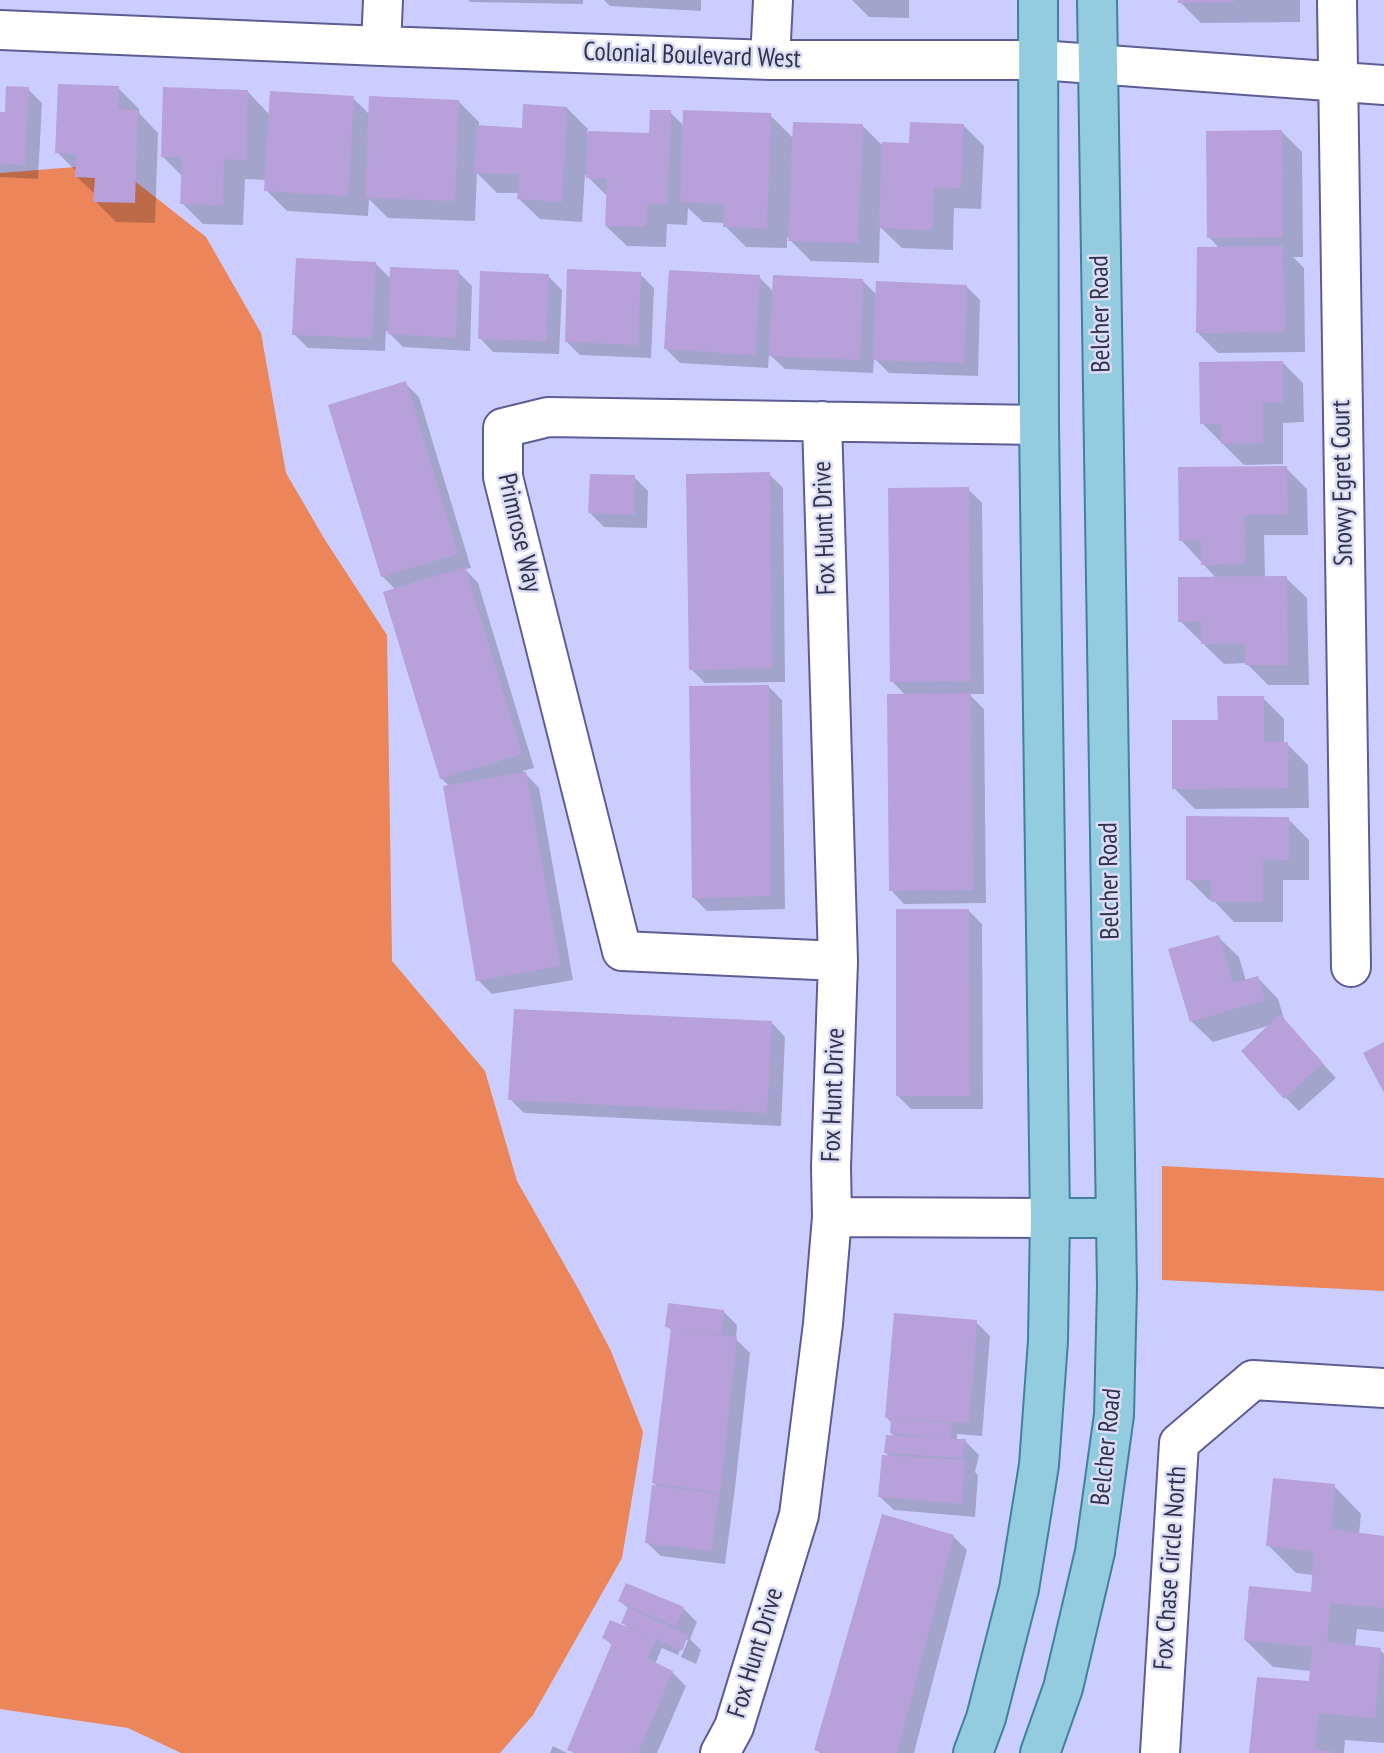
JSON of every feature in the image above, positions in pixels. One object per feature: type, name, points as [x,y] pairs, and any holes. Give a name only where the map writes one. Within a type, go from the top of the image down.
[{"type":"main road","points":[[973,1753],[986,1718],[1019,1589],[1039,1465],[1048,1341],[1050,1218],[1039,425],[1038,0]]},
{"type":"main road","name":"Belcher Road","points":[[1040,1753],[1063,1688],[1095,1552],[1114,1415],[1117,1287],[1097,0]]},
{"type":"main road","points":[[1050,1218],[1116,1218]]},
{"type":"street","points":[[381,46],[383,0]]},
{"type":"street","points":[[771,60],[773,0]]},
{"type":"street","name":"Snowy Egret Court","points":[[1337,0],[1350,967]]},
{"type":"street","name":"Colonial Boulevard West","points":[[4,20],[381,46],[771,60],[1039,60],[1384,85]]},
{"type":"street","name":"Primrose Way","points":[[838,961],[622,951],[503,477],[503,428],[548,417],[1039,425]]},
{"type":"street","name":"Fox Hunt Drive","points":[[720,1753],[734,1727],[799,1515],[823,1325],[832,1217],[831,1167],[838,961],[822,421]]},
{"type":"street","points":[[832,1217],[1050,1218]]},
{"type":"street","name":"Fox Chase Circle North","points":[[1160,1753],[1179,1443],[1253,1380],[1384,1388]]},
{"type":"shaded area","points":[[113,164],[206,237],[261,333],[286,473],[325,540],[387,635],[392,961],[485,1071],[517,1181],[611,1351],[643,1432],[622,1558],[533,1715],[500,1753],[181,1753],[128,1728],[0,1709],[0,173]]},
{"type":"shaded area","points":[[1162,1166],[1384,1178],[1384,1291],[1162,1280]]},
{"type":"building","points":[[1178,0],[1234,0],[1234,2],[1178,3]]},
{"type":"building","points":[[58,84],[119,86],[118,109],[138,110],[135,203],[93,202],[95,178],[75,177],[76,154],[55,153]]},
{"type":"building","points":[[6,86],[29,87],[25,165],[0,164],[0,112],[5,112]]},
{"type":"building","points":[[163,87],[248,90],[246,160],[224,159],[223,205],[180,204],[182,157],[161,157]]},
{"type":"building","points":[[270,91],[354,96],[348,196],[264,191]]},
{"type":"building","points":[[369,96],[459,100],[455,201],[365,198]]},
{"type":"building","points":[[523,104],[567,107],[562,202],[517,199],[520,174],[474,173],[477,125],[522,128]]},
{"type":"building","points":[[650,110],[671,110],[667,205],[647,204],[646,227],[605,226],[607,179],[586,178],[588,131],[649,133]]},
{"type":"building","points":[[683,110],[771,113],[767,228],[723,227],[724,204],[680,202]]},
{"type":"building","points":[[793,122],[863,124],[858,243],[788,241]]},
{"type":"building","points":[[910,122],[964,124],[961,188],[934,187],[932,230],[879,228],[882,142],[909,143]]},
{"type":"building","points":[[1282,130],[1283,237],[1207,238],[1206,131]]},
{"type":"building","points":[[1283,246],[1285,332],[1196,333],[1197,247]]},
{"type":"building","points":[[296,258],[376,262],[372,338],[292,335]]},
{"type":"building","points":[[390,267],[459,270],[456,338],[388,334]]},
{"type":"building","points":[[567,269],[641,272],[638,345],[565,342]]},
{"type":"building","points":[[669,270],[760,275],[755,355],[664,349]]},
{"type":"building","points":[[480,271],[549,274],[546,341],[478,339]]},
{"type":"building","points":[[773,275],[863,279],[860,360],[769,356]]},
{"type":"building","points":[[876,281],[967,285],[964,363],[873,360]]},
{"type":"building","points":[[1283,361],[1283,402],[1263,403],[1263,443],[1221,444],[1221,424],[1200,424],[1199,362]]},
{"type":"building","points":[[406,381],[458,554],[381,577],[328,405]]},
{"type":"building","points":[[1287,466],[1288,514],[1244,515],[1245,564],[1201,565],[1201,540],[1179,541],[1178,467]]},
{"type":"building","points":[[770,472],[772,668],[689,670],[686,474]]},
{"type":"building","points":[[590,474],[635,475],[634,515],[588,513]]},
{"type":"building","points":[[969,487],[971,681],[890,682],[888,488]]},
{"type":"building","points":[[465,567],[522,754],[440,779],[383,592]]},
{"type":"building","points":[[1287,576],[1288,665],[1245,665],[1245,643],[1201,644],[1201,621],[1178,622],[1178,577]]},
{"type":"building","points":[[769,685],[771,896],[692,898],[689,686]]},
{"type":"building","points":[[971,693],[973,890],[889,891],[887,694]]},
{"type":"building","points":[[1217,696],[1264,696],[1264,742],[1288,742],[1288,788],[1172,789],[1172,720],[1218,720]]},
{"type":"building","points":[[526,772],[560,966],[476,981],[443,786]]},
{"type":"building","points":[[1186,816],[1289,817],[1289,860],[1263,859],[1263,902],[1211,902],[1211,880],[1186,880]]},
{"type":"building","points":[[896,909],[969,909],[970,1096],[896,1096]]},
{"type":"building","points":[[1219,935],[1233,983],[1258,976],[1265,1000],[1190,1022],[1168,949]]},
{"type":"building","points":[[514,1009],[772,1021],[767,1113],[508,1100]]},
{"type":"building","points":[[1280,1014],[1323,1063],[1284,1099],[1241,1051]]},
{"type":"building","points":[[1384,1042],[1384,1093],[1363,1053]]},
{"type":"building","points":[[668,1303],[724,1310],[722,1334],[680,1330],[737,1337],[720,1493],[652,1483],[671,1328],[665,1327]]},
{"type":"building","points":[[894,1313],[977,1320],[969,1423],[885,1418]]},
{"type":"building","points":[[891,1419],[952,1423],[950,1439],[966,1439],[962,1458],[884,1453],[886,1435],[945,1438],[890,1433]]},
{"type":"building","points":[[882,1455],[965,1460],[962,1504],[878,1497]]},
{"type":"building","points":[[1273,1478],[1335,1484],[1331,1529],[1384,1536],[1384,1608],[1330,1603],[1327,1642],[1381,1648],[1375,1718],[1318,1713],[1315,1749],[1332,1753],[1249,1753],[1257,1677],[1309,1681],[1312,1647],[1244,1640],[1249,1586],[1311,1592],[1314,1552],[1266,1546]]},
{"type":"building","points":[[652,1485],[719,1494],[712,1551],[645,1543]]},
{"type":"building","points":[[882,1514],[954,1535],[897,1753],[825,1753],[814,1750]]},
{"type":"building","points":[[626,1583],[684,1607],[676,1627],[618,1601]]},
{"type":"building","points":[[628,1607],[688,1635],[682,1651],[656,1639],[648,1659],[673,1671],[638,1753],[575,1753],[567,1750],[612,1643],[602,1638],[610,1620],[647,1635],[621,1623]]}]
